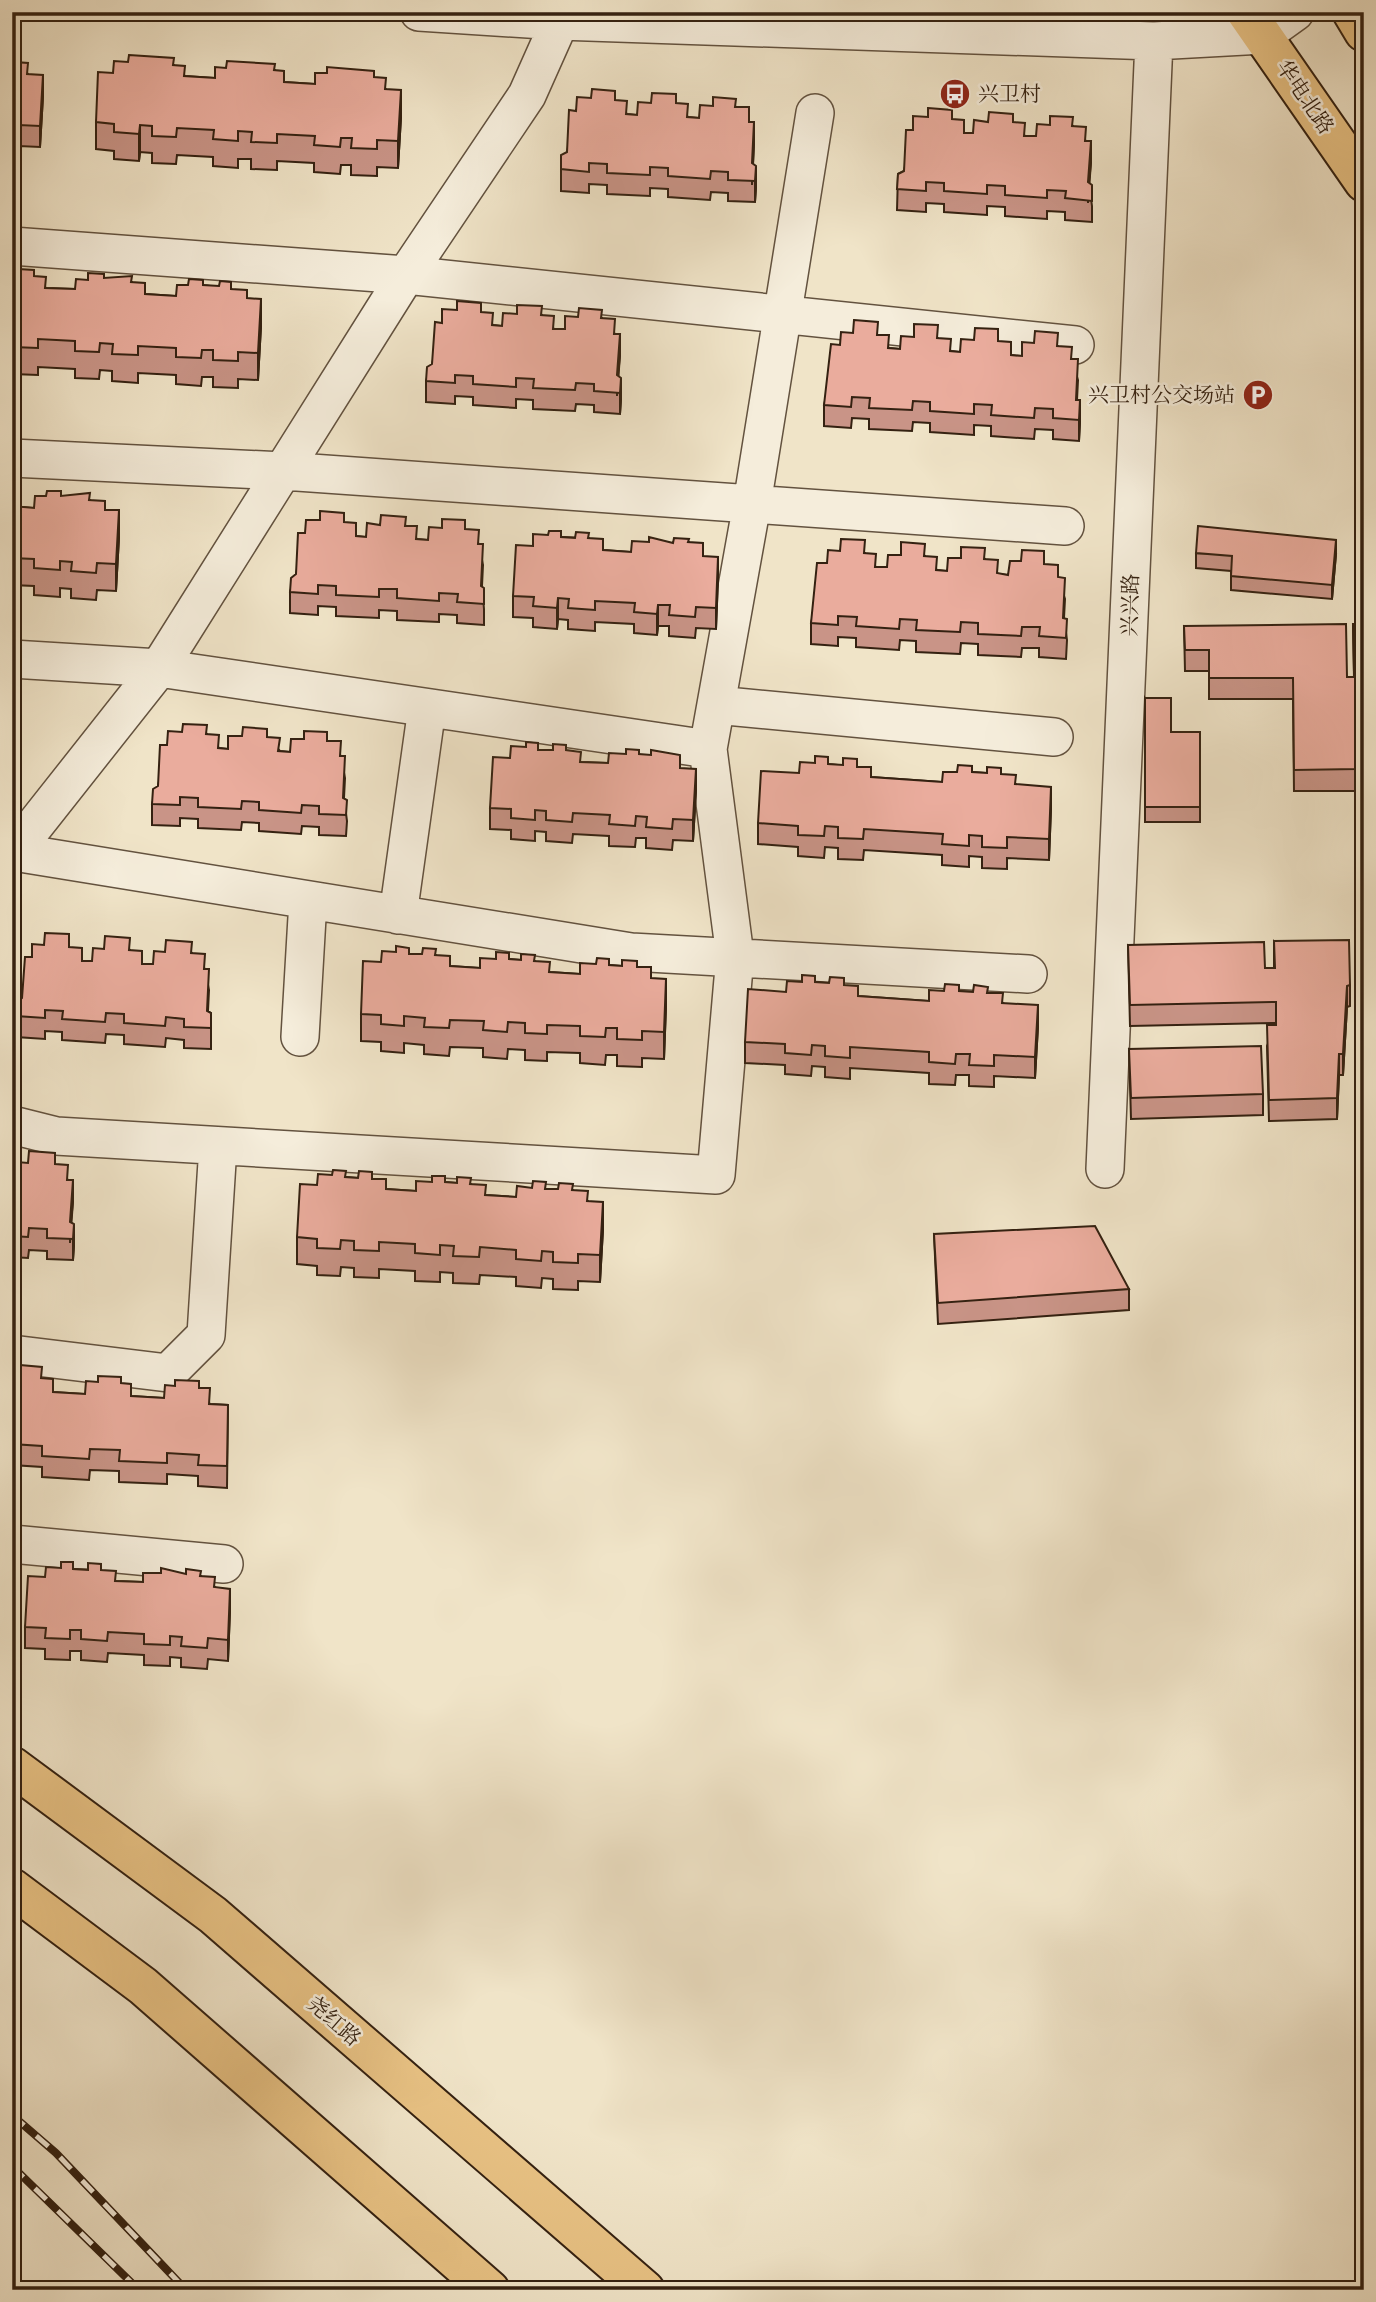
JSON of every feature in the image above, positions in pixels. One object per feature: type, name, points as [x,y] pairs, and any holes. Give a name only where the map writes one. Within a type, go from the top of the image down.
[{"type":"main road","points":[[1352,12],[1364,32]]},
{"type":"main road","name":"华电北路","points":[[1254,24],[1364,183]]},
{"type":"main road","name":"尧红路","points":[[12,1766],[212,1915],[645,2290]]},
{"type":"main road","points":[[12,1888],[143,1986],[490,2290]]},
{"type":"street","points":[[419,12],[1154,41],[1254,24],[1295,12]]},
{"type":"street","points":[[561,17],[527,95],[406,275],[159,668],[13,853],[631,951],[1028,974]]},
{"type":"street","name":"兴兴路","points":[[1105,1169],[1154,41]]},
{"type":"street","points":[[12,1125],[56,1136],[716,1175],[735,956],[708,749],[752,504],[815,113]]},
{"type":"street","points":[[12,246],[406,275],[1075,345]]},
{"type":"street","points":[[12,458],[283,471],[1065,526]]},
{"type":"street","points":[[12,659],[159,668],[708,749]]},
{"type":"street","points":[[716,705],[1054,737]]},
{"type":"street","points":[[397,915],[427,708]]},
{"type":"street","points":[[300,1037],[307,900]]},
{"type":"street","points":[[12,1354],[168,1373],[206,1335],[218,1146]]},
{"type":"street","points":[[12,1544],[224,1564]]},
{"type":"building","points":[[12,55],[16,56],[15,62],[28,63],[27,74],[43,75],[40,126],[19,125],[19,134],[12,134]]},
{"type":"building","points":[[129,55],[174,58],[173,65],[185,66],[184,76],[215,78],[215,67],[226,68],[227,61],[275,64],[274,70],[284,71],[284,82],[315,84],[315,73],[327,73],[327,67],[374,71],[374,77],[386,78],[385,89],[401,90],[398,141],[377,140],[377,149],[351,148],[352,138],[341,138],[340,147],[314,145],[315,136],[277,134],[277,143],[251,142],[252,132],[238,131],[238,141],[213,139],[214,130],[177,128],[176,137],[152,136],[152,126],[140,125],[139,134],[114,132],[114,124],[96,122],[98,72],[113,73],[114,61],[128,62]]},
{"type":"building","points":[[592,89],[615,91],[615,100],[627,101],[626,114],[637,115],[638,102],[651,103],[652,93],[676,94],[676,103],[688,104],[687,117],[699,118],[700,105],[713,106],[713,97],[736,99],[735,107],[749,107],[749,122],[754,122],[752,163],[756,166],[755,181],[728,180],[728,172],[711,171],[710,179],[668,176],[668,168],[650,167],[650,175],[607,173],[607,164],[589,163],[589,172],[561,169],[561,155],[567,152],[569,110],[576,111],[577,97],[591,98]]},
{"type":"building","points":[[928,108],[952,110],[952,119],[964,120],[964,133],[973,133],[974,120],[988,122],[989,112],[1013,114],[1013,122],[1025,123],[1024,136],[1036,136],[1037,124],[1050,125],[1050,116],[1073,117],[1072,126],[1086,127],[1085,141],[1091,141],[1088,182],[1092,185],[1092,201],[1065,198],[1066,191],[1047,190],[1047,198],[1005,195],[1005,186],[987,185],[987,194],[944,191],[944,183],[926,182],[926,191],[897,189],[898,174],[904,171],[906,130],[913,130],[913,116],[928,117]]},
{"type":"building","points":[[18,269],[34,270],[34,276],[46,277],[45,288],[75,289],[76,279],[88,280],[88,273],[104,274],[104,278],[132,276],[131,282],[145,283],[145,294],[176,296],[177,285],[188,285],[189,279],[203,280],[203,285],[219,286],[220,281],[231,282],[231,289],[247,290],[247,298],[261,299],[258,353],[238,352],[238,361],[213,360],[213,350],[202,350],[201,358],[176,357],[176,348],[138,346],[138,355],[112,354],[113,344],[100,343],[99,352],[75,351],[75,341],[38,339],[38,348],[13,347],[12,273],[18,274]]},
{"type":"building","points":[[457,301],[481,303],[481,312],[493,313],[492,325],[502,326],[503,313],[517,314],[517,305],[542,306],[541,315],[554,316],[553,329],[565,329],[565,316],[578,317],[579,308],[602,310],[601,318],[615,319],[614,334],[620,334],[617,375],[621,378],[620,393],[594,391],[594,384],[576,383],[575,390],[533,388],[534,379],[516,378],[516,387],[473,384],[473,376],[455,375],[455,383],[426,381],[427,367],[432,364],[435,322],[442,323],[442,309],[457,310]]},
{"type":"building","points":[[854,320],[878,322],[877,335],[889,335],[888,348],[900,349],[901,336],[914,337],[914,324],[938,325],[937,338],[951,339],[950,351],[960,352],[961,339],[974,340],[975,328],[998,329],[998,341],[1011,342],[1011,355],[1022,356],[1022,342],[1034,343],[1035,331],[1058,333],[1057,346],[1072,347],[1071,359],[1078,359],[1076,400],[1080,400],[1079,420],[1053,418],[1053,409],[1035,408],[1034,418],[991,415],[992,405],[974,404],[974,414],[930,411],[930,402],[913,401],[912,410],[869,408],[870,398],[852,397],[851,407],[824,405],[831,344],[840,345],[841,332],[853,333]]},
{"type":"building","points":[[47,491],[61,491],[61,496],[90,493],[89,500],[105,501],[105,510],[119,510],[116,564],[97,563],[96,573],[71,571],[72,562],[60,561],[60,570],[34,568],[34,559],[12,558],[12,506],[34,508],[35,496],[46,496]]},
{"type":"building","points":[[320,511],[344,513],[344,522],[356,523],[356,536],[366,537],[367,523],[380,525],[381,515],[406,517],[405,526],[417,526],[416,539],[428,540],[429,527],[442,528],[442,519],[465,520],[465,529],[479,530],[478,544],[483,544],[481,586],[484,588],[484,604],[457,602],[458,594],[439,593],[439,601],[397,598],[397,589],[379,589],[379,597],[336,595],[336,586],[318,585],[318,594],[290,592],[291,578],[296,574],[298,533],[305,533],[306,520],[320,520]]},
{"type":"building","points":[[1198,526],[1336,540],[1332,585],[1231,576],[1232,556],[1196,553]]},
{"type":"building","points":[[549,531],[561,531],[561,537],[575,538],[576,532],[589,533],[588,538],[603,539],[603,550],[631,552],[632,541],[649,542],[649,537],[673,543],[674,538],[703,543],[703,556],[718,557],[716,608],[696,607],[695,617],[669,615],[670,605],[658,605],[657,614],[634,612],[635,603],[595,601],[595,610],[568,608],[569,599],[558,598],[557,608],[533,606],[534,597],[513,596],[516,545],[533,546],[533,534],[548,535]]},
{"type":"building","points":[[841,539],[865,540],[864,553],[876,554],[875,567],[887,567],[888,555],[901,555],[901,542],[925,544],[924,556],[937,557],[936,570],[947,571],[948,558],[961,558],[961,547],[985,548],[984,559],[998,560],[997,573],[1008,575],[1010,561],[1021,561],[1022,550],[1044,551],[1044,564],[1058,565],[1058,577],[1065,578],[1063,618],[1067,619],[1066,638],[1039,636],[1040,627],[1022,627],[1021,636],[978,634],[978,623],[961,622],[960,632],[916,630],[917,620],[900,619],[899,629],[856,626],[857,617],[838,616],[838,625],[811,623],[817,563],[827,563],[828,550],[840,551]]},
{"type":"building","points":[[1346,624],[1347,677],[1356,677],[1357,769],[1294,770],[1293,678],[1209,678],[1209,650],[1185,650],[1184,626]]},
{"type":"building","points":[[1353,624],[1364,624],[1364,679],[1357,679],[1354,672]]},
{"type":"building","points":[[1145,698],[1171,698],[1171,732],[1200,732],[1200,807],[1145,807]]},
{"type":"building","points":[[183,724],[207,725],[206,734],[219,735],[218,748],[228,749],[228,736],[242,736],[243,727],[267,729],[267,737],[280,738],[278,751],[290,752],[291,739],[304,739],[304,731],[327,732],[327,741],[341,741],[340,756],[345,756],[343,798],[347,800],[346,815],[319,814],[319,806],[302,805],[301,813],[259,810],[259,802],[242,801],[241,809],[198,807],[198,798],[180,797],[180,805],[152,804],[153,789],[158,786],[160,745],[167,745],[168,731],[182,732]]},
{"type":"building","points":[[526,742],[538,743],[538,750],[553,750],[553,744],[566,745],[566,750],[581,752],[580,762],[608,763],[609,753],[626,754],[626,749],[639,750],[639,754],[651,755],[651,750],[680,755],[680,768],[696,769],[693,820],[673,819],[672,829],[646,827],[647,817],[636,816],[635,826],[609,824],[610,815],[573,813],[572,822],[546,820],[546,811],[535,810],[535,820],[511,818],[511,809],[490,808],[493,757],[510,758],[511,746],[526,747]]},
{"type":"building","points":[[815,756],[828,757],[828,764],[843,765],[843,758],[857,759],[857,767],[871,767],[871,777],[942,782],[943,772],[957,772],[958,765],[972,766],[972,772],[987,773],[987,767],[1001,768],[1001,774],[1016,775],[1015,784],[1051,787],[1049,839],[1007,837],[1007,848],[982,847],[982,836],[969,835],[969,846],[942,844],[943,834],[864,829],[863,839],[838,838],[838,827],[825,826],[824,836],[798,835],[798,826],[758,823],[761,771],[799,773],[800,762],[815,763]]},
{"type":"building","points":[[45,933],[69,934],[69,947],[82,948],[82,961],[92,961],[93,948],[104,949],[105,936],[130,938],[129,950],[142,951],[142,964],[153,964],[154,951],[165,952],[166,940],[192,942],[191,953],[205,954],[204,969],[209,969],[207,1011],[211,1013],[211,1028],[184,1027],[184,1019],[166,1017],[165,1026],[124,1023],[124,1014],[106,1013],[105,1022],[62,1019],[63,1011],[45,1010],[45,1018],[16,1016],[17,1002],[22,998],[25,957],[32,957],[32,944],[44,945]]},
{"type":"building","points":[[1349,940],[1350,985],[1347,986],[1343,1054],[1339,1054],[1337,1098],[1269,1100],[1267,1025],[1276,1025],[1276,1002],[1130,1005],[1128,945],[1264,942],[1265,968],[1275,968],[1274,941]]},
{"type":"building","points":[[396,946],[409,948],[409,954],[422,954],[423,948],[436,949],[435,955],[450,956],[450,966],[480,968],[480,958],[496,959],[496,952],[509,953],[509,959],[521,960],[521,954],[535,955],[534,961],[550,962],[549,972],[580,974],[580,963],[596,964],[597,958],[609,959],[609,965],[622,966],[622,960],[637,961],[637,967],[651,967],[651,978],[666,979],[664,1032],[642,1031],[642,1040],[617,1039],[617,1028],[606,1028],[605,1037],[580,1036],[580,1026],[547,1025],[547,1034],[525,1033],[525,1023],[508,1022],[507,1032],[483,1030],[484,1021],[450,1020],[449,1028],[424,1027],[425,1018],[404,1016],[404,1026],[381,1024],[381,1015],[361,1014],[363,961],[381,962],[382,951],[396,952]]},
{"type":"building","points":[[802,975],[815,976],[815,982],[829,983],[830,977],[844,978],[844,985],[858,986],[858,996],[929,1001],[929,990],[944,991],[945,984],[959,985],[959,991],[973,992],[974,985],[988,987],[987,993],[1003,993],[1002,1003],[1038,1005],[1035,1057],[994,1055],[994,1066],[969,1065],[970,1054],[956,1054],[955,1064],[929,1062],[929,1052],[850,1047],[850,1058],[825,1056],[825,1046],[812,1045],[811,1055],[785,1053],[785,1044],[745,1042],[748,989],[786,992],[787,981],[802,982]]},
{"type":"building","points":[[1261,1046],[1263,1094],[1131,1098],[1129,1049]]},
{"type":"building","points":[[29,1151],[55,1153],[55,1164],[68,1165],[67,1180],[73,1180],[70,1222],[74,1224],[73,1239],[47,1238],[47,1229],[29,1228],[28,1237],[12,1236],[12,1175],[16,1176],[17,1162],[28,1163]]},
{"type":"building","points":[[333,1170],[346,1171],[345,1177],[358,1178],[359,1171],[372,1172],[372,1179],[386,1179],[386,1189],[416,1191],[416,1181],[432,1182],[432,1176],[445,1176],[445,1182],[457,1183],[457,1177],[471,1178],[470,1184],[486,1185],[485,1195],[516,1197],[517,1186],[532,1188],[533,1181],[546,1182],[545,1189],[558,1189],[559,1183],[573,1184],[572,1190],[588,1191],[587,1201],[603,1202],[600,1255],[578,1254],[578,1263],[553,1262],[553,1252],[542,1251],[541,1261],[516,1259],[516,1250],[480,1247],[479,1257],[453,1256],[454,1246],[440,1245],[440,1255],[415,1253],[415,1244],[379,1242],[379,1251],[354,1250],[354,1241],[341,1240],[340,1249],[317,1248],[317,1239],[297,1237],[300,1184],[317,1185],[318,1174],[332,1175]]},
{"type":"building","points":[[1095,1226],[1129,1289],[938,1303],[934,1234]]},
{"type":"building","points":[[20,1365],[42,1367],[41,1378],[53,1379],[53,1392],[85,1394],[86,1381],[98,1382],[98,1376],[121,1377],[121,1383],[131,1384],[131,1396],[164,1398],[165,1385],[175,1386],[175,1380],[199,1381],[199,1388],[210,1388],[209,1404],[228,1405],[227,1466],[198,1465],[199,1455],[167,1453],[167,1463],[119,1461],[120,1450],[90,1449],[89,1459],[42,1456],[42,1446],[12,1444],[12,1375],[19,1375]]},
{"type":"building","points":[[61,1562],[73,1562],[73,1569],[88,1570],[88,1563],[101,1564],[101,1570],[116,1571],[115,1581],[143,1582],[143,1573],[161,1573],[161,1568],[186,1574],[186,1569],[201,1571],[200,1576],[215,1577],[214,1587],[230,1589],[228,1640],[208,1638],[207,1648],[181,1646],[182,1637],[170,1636],[170,1645],[144,1644],[144,1634],[108,1632],[107,1641],[81,1639],[81,1630],[70,1630],[70,1639],[45,1638],[46,1628],[25,1627],[28,1576],[45,1577],[46,1567],[61,1568]]},
{"type":"railway","points":[[12,2115],[56,2153],[186,2290]]},
{"type":"railway","points":[[12,2166],[139,2290]]},
{"type":"place","name":"兴卫村","points":[[955,94]]},
{"type":"place","name":"兴卫村公交场站","points":[[1258,395]]}]
